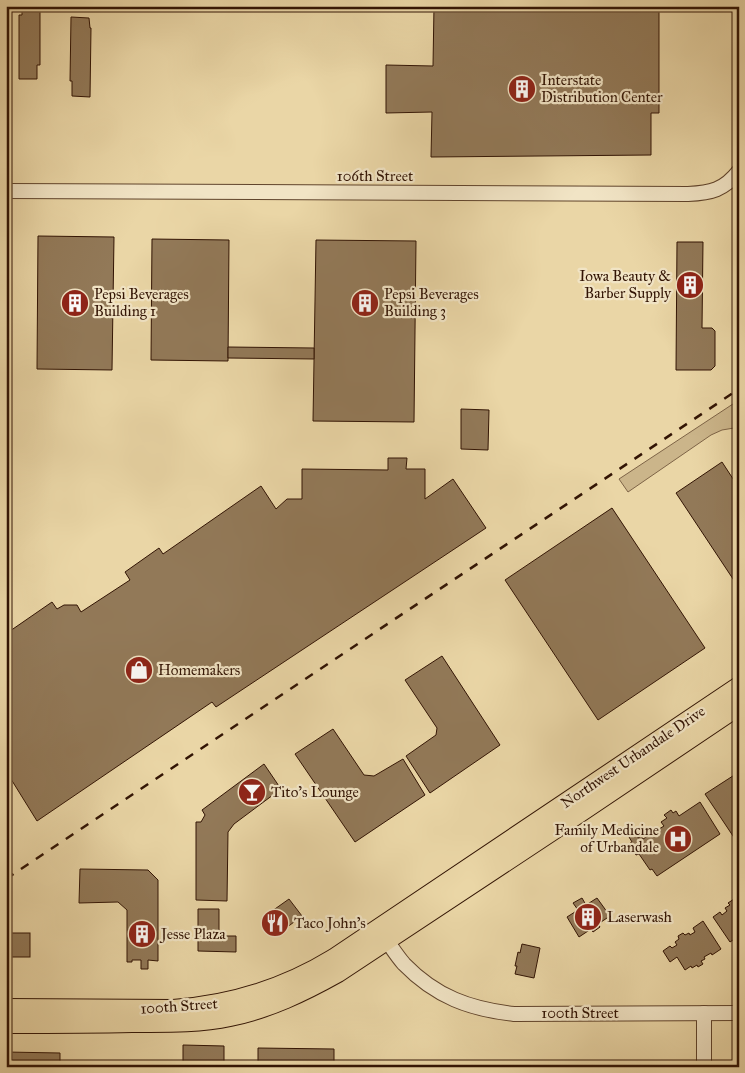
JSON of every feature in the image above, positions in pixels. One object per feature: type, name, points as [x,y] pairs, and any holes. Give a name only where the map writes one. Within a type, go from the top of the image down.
[{"type":"main road","name":"Northwest Urbandale Drive","points":[[383,935],[739,686]]},
{"type":"main road","name":"Northwest Urbandale Drive","points":[[383,935],[591,806],[739,706]]},
{"type":"main road","name":"100th Street","points":[[6,1008],[173,1009],[216,1004],[260,993],[316,969],[383,935]]},
{"type":"main road","name":"100th Street","points":[[6,1024],[173,1023],[206,1021],[229,1017],[267,1007],[310,988],[338,973],[383,935]]},
{"type":"street","name":"106th Street","points":[[6,190],[688,194],[706,193],[715,190],[727,183],[738,172]]},
{"type":"street","name":"100th Street","points":[[383,935],[403,963],[425,983],[460,1002],[490,1011],[514,1014],[739,1013]]},
{"type":"street","points":[[704,1013],[704,1067]]},
{"type":"shaded area","points":[[739,400],[739,432],[734,428],[722,430],[711,435],[628,492],[619,479]]},
{"type":"building","points":[[22,6],[40,6],[40,65],[37,65],[37,79],[19,79],[19,15],[22,15]]},
{"type":"building","name":"Interstate Distribution Center","points":[[434,6],[659,6],[659,113],[651,113],[651,155],[431,157],[432,112],[386,113],[386,65],[433,66]]},
{"type":"building","points":[[71,17],[89,18],[91,28],[90,97],[72,96],[72,81],[70,81]]},
{"type":"building","name":"Pepsi Beverages Building 1","points":[[38,236],[114,237],[112,370],[37,369]]},
{"type":"building","points":[[152,239],[229,240],[228,361],[151,360]]},
{"type":"building","name":"Pepsi Beverages Building 3","points":[[316,240],[416,241],[414,422],[313,421]]},
{"type":"building","name":"Iowa Beauty & Barber Supply","points":[[677,242],[703,242],[702,328],[712,328],[715,331],[715,366],[711,370],[676,370]]},
{"type":"building","points":[[228,347],[314,348],[314,359],[228,358]]},
{"type":"building","points":[[461,409],[489,410],[488,450],[461,449]]},
{"type":"building","name":"Homemakers","points":[[388,458],[407,458],[406,469],[425,469],[425,499],[453,479],[486,528],[216,707],[212,702],[37,821],[6,771],[6,638],[10,631],[52,602],[57,609],[64,605],[77,605],[81,612],[130,580],[125,572],[159,548],[163,554],[261,486],[276,509],[287,499],[302,499],[302,469],[388,470]]},
{"type":"building","points":[[722,462],[739,488],[739,588],[676,493]]},
{"type":"building","points":[[612,508],[705,648],[598,720],[505,580]]},
{"type":"building","points":[[442,656],[500,745],[430,793],[406,756],[436,735],[437,728],[405,680]]},
{"type":"building","points":[[333,729],[364,775],[374,776],[403,759],[425,795],[355,842],[295,754]]},
{"type":"building","points":[[264,764],[281,789],[234,824],[228,832],[227,901],[196,900],[196,822],[201,822],[205,815],[202,810]]},
{"type":"building","points":[[739,772],[739,845],[705,794]]},
{"type":"building","name":"Family Medicine of Urbandale","points":[[700,802],[720,834],[657,876],[652,869],[650,870],[639,854],[636,855],[629,844],[632,842],[629,837],[635,834],[638,838],[641,836],[643,839],[664,826],[661,822],[667,818],[664,815],[671,810],[673,813],[676,811],[679,816]]},
{"type":"building","name":"Jesse Plaza","points":[[80,869],[148,870],[158,880],[158,961],[148,960],[148,969],[141,969],[141,960],[127,962],[127,910],[118,902],[79,903]]},
{"type":"building","name":"Laserwash","points":[[582,898],[586,905],[597,898],[610,916],[598,924],[600,927],[593,932],[591,929],[579,937],[567,917],[578,910],[573,903]]},
{"type":"building","points":[[289,899],[302,916],[278,934],[265,916]]},
{"type":"building","points":[[734,899],[735,902],[739,899],[739,934],[730,942],[713,917],[720,912],[722,915],[727,911],[725,908]]},
{"type":"building","points":[[198,909],[219,909],[219,936],[236,936],[236,952],[198,951]]},
{"type":"building","points":[[703,921],[721,949],[712,955],[711,953],[704,957],[705,959],[701,961],[703,964],[698,967],[697,965],[692,968],[691,966],[685,970],[677,957],[670,962],[663,951],[670,946],[672,948],[677,945],[675,942],[679,939],[678,936],[683,933],[685,935],[689,933],[690,935],[695,932],[693,928]]},
{"type":"building","points":[[6,933],[30,933],[30,957],[6,957]]},
{"type":"building","points":[[522,944],[540,948],[534,978],[515,974],[518,952],[520,953]]},
{"type":"building","points":[[183,1045],[224,1046],[224,1067],[183,1067]]},
{"type":"building","points":[[258,1048],[334,1049],[334,1067],[258,1067]]},
{"type":"building","points":[[6,1052],[60,1053],[60,1066],[6,1065]]},
{"type":"building","points":[[122,1063],[138,1063],[138,1067],[122,1067]]},
{"type":"railway","points":[[6,879],[739,389]]},
{"type":"place","name":"Interstate Distribution Center","points":[[522,89]]},
{"type":"place","name":"Iowa Beauty & Barber Supply","points":[[690,285]]},
{"type":"place","name":"Pepsi Beverages Building 1","points":[[75,303]]},
{"type":"place","name":"Pepsi Beverages Building 3","points":[[365,303]]},
{"type":"place","name":"Homemakers","points":[[139,670]]},
{"type":"place","name":"Tito's Lounge","points":[[252,792]]},
{"type":"place","name":"Family Medicine of Urbandale","points":[[678,839]]},
{"type":"place","name":"Laserwash","points":[[588,917]]},
{"type":"place","name":"Taco John's","points":[[275,923]]},
{"type":"place","name":"Jesse Plaza","points":[[142,934]]}]
